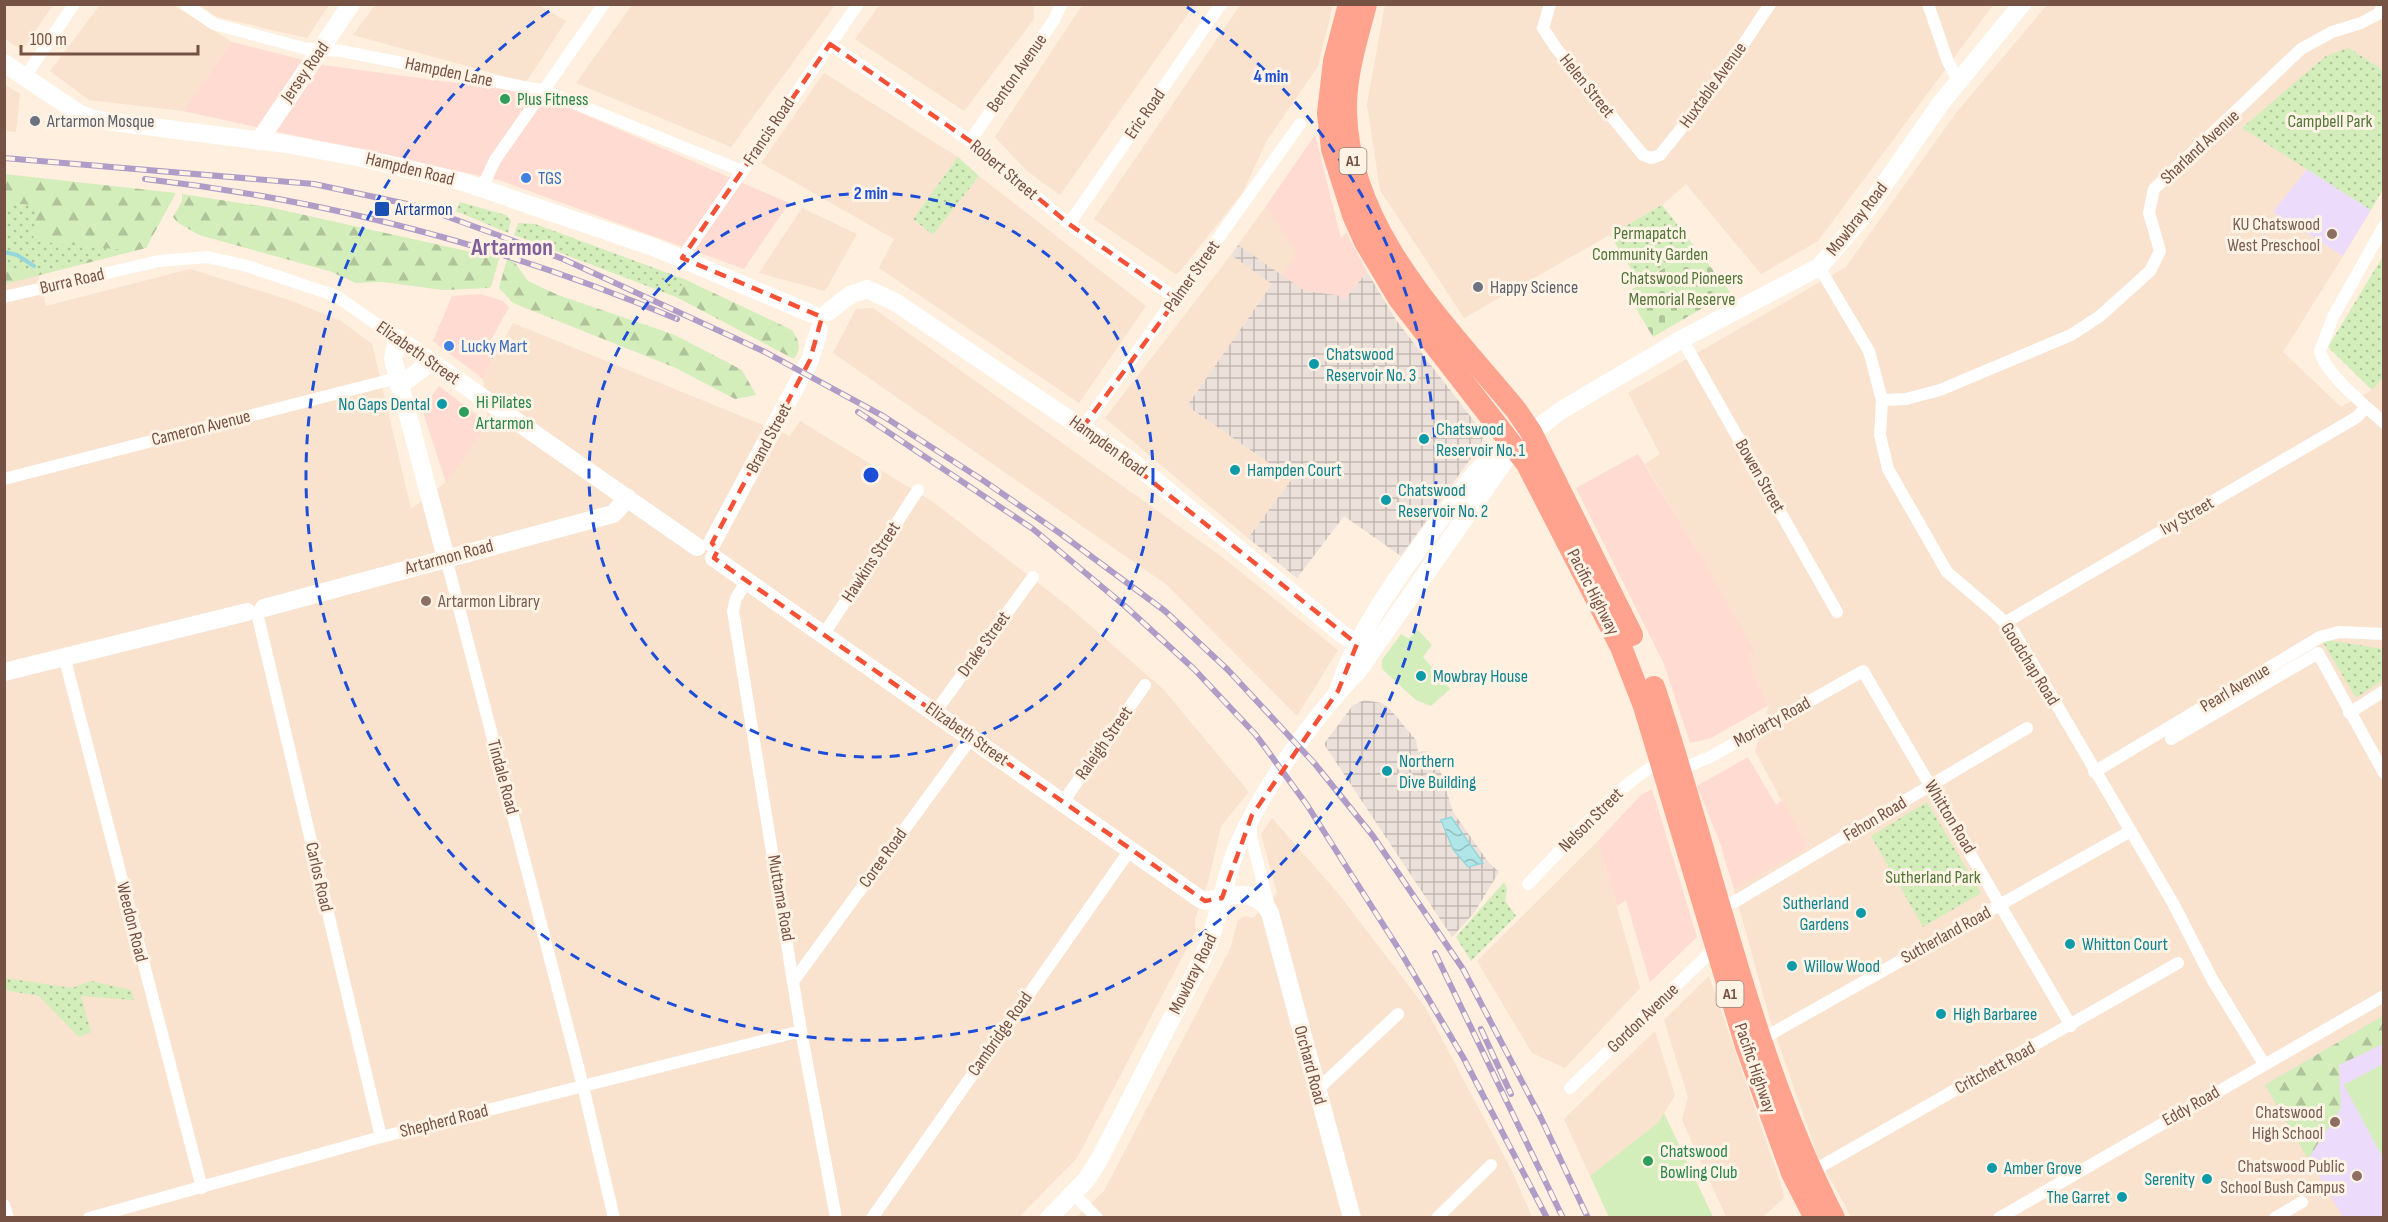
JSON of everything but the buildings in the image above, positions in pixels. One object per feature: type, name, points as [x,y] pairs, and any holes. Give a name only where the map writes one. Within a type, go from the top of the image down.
[{"type":"highway","name":"Pacific Highway","points":[[1349,4],[1334,61],[1328,113],[1332,149],[1353,215],[1365,243],[1399,298],[1523,439],[1644,661],[1715,948],[1773,1122],[1792,1173],[1815,1218]]},
{"type":"highway","name":"Pacific Highway","points":[[1366,4],[1351,65],[1346,111],[1352,157],[1361,187],[1391,250],[1409,277],[1516,410],[1523,439]]},
{"type":"highway","name":"Pacific Highway","points":[[1670,767],[1720,906],[1762,1039],[1811,1172],[1834,1218]]},
{"type":"street","points":[[25,77],[74,4]]},
{"type":"street","name":"Hampden Lane","points":[[185,4],[214,24],[320,50],[341,51],[545,91],[742,171]]},
{"type":"street","name":"Jersey Road","points":[[259,141],[351,4]]},
{"type":"street","points":[[482,188],[495,160],[604,4]]},
{"type":"street","name":"Francis Road","points":[[682,258],[858,4]]},
{"type":"street","name":"Benton Avenue","points":[[970,141],[1054,20],[1061,4]]},
{"type":"street","name":"Eric Road","points":[[1069,224],[1221,4]]},
{"type":"street","name":"Helen Street","points":[[1550,4],[1543,28],[1556,48],[1643,155],[1651,158]]},
{"type":"street","name":"Huxtable Avenue","points":[[1651,158],[1660,155],[1717,84],[1770,4]]},
{"type":"street","points":[[1928,4],[1948,62],[1959,81]]},
{"type":"street","name":"Mowbray Road","points":[[1049,1218],[1087,1179],[1100,1158],[1209,945],[1234,856],[1256,809],[1338,691],[1348,662],[1364,648],[1523,439],[1560,411],[1682,339],[1819,267],[1858,222],[1959,81],[2022,4]]},
{"type":"street","name":"Sharland Avenue","points":[[1882,400],[1906,399],[1940,390],[2071,335],[2100,316],[2150,271],[2160,251],[2150,213],[2154,189],[2301,49],[2332,32],[2361,23],[2378,14],[2384,5]]},
{"type":"street","name":"Robert Street","points":[[830,44],[970,141],[1069,224],[1176,298]]},
{"type":"street","name":"Hampden Road","points":[[4,63],[80,114],[97,120],[259,141],[362,158],[482,188],[682,258],[820,318],[859,291],[876,291],[1134,463],[1364,648]]},
{"type":"street","name":"Palmer Street","points":[[1083,427],[1300,124]]},
{"type":"street","points":[[2384,226],[2321,346],[2323,360],[2366,407],[2384,423]]},
{"type":"street","name":"Elizabeth Street","points":[[139,266],[192,256],[247,266],[336,296],[628,498],[708,549],[747,581],[936,711],[1200,899],[1205,901],[1222,898]]},
{"type":"street","name":"Burra Road","points":[[4,297],[139,266]]},
{"type":"street","name":"Goodchap Road","points":[[1819,267],[1869,351],[1882,400],[1880,435],[1890,472],[1947,572],[2006,622],[2173,903],[2212,979],[2264,1064]]},
{"type":"street","name":"Brand Street","points":[[708,549],[810,360],[820,318]]},
{"type":"street","name":"Tindale Road","points":[[397,338],[393,359],[398,382],[583,1086],[614,1218]]},
{"type":"street","name":"Bowen Street","points":[[1682,339],[1837,612]]},
{"type":"street","points":[[398,382],[431,362]]},
{"type":"street","name":"Cameron Avenue","points":[[4,479],[398,382]]},
{"type":"street","name":"Ivy Street","points":[[2006,622],[2356,417],[2366,407]]},
{"type":"street","name":"Hawkins Street","points":[[824,634],[918,490]]},
{"type":"street","name":"Artarmon Road","points":[[4,672],[256,612],[613,514],[628,498]]},
{"type":"street","name":"Drake Street","points":[[936,711],[1033,577]]},
{"type":"street","name":"Muttama Road","points":[[747,581],[736,598],[733,611],[795,979],[801,1030],[836,1218]]},
{"type":"street","name":"Carlos Road","points":[[256,612],[381,1137]]},
{"type":"street","name":"Pearl Avenue","points":[[2094,772],[2320,637],[2338,632],[2384,634]]},
{"type":"street","name":"Pearl Avenue","points":[[2171,739],[2318,653],[2349,713]]},
{"type":"street","name":"Weedon Road","points":[[64,656],[202,1188]]},
{"type":"street","name":"Moriarty Road","points":[[1670,767],[1710,757],[1863,671]]},
{"type":"street","name":"Whitton Road","points":[[1863,671],[2071,1026]]},
{"type":"street","name":"Raleigh Street","points":[[1063,802],[1145,685]]},
{"type":"street","points":[[2384,691],[2349,713],[2384,772]]},
{"type":"street","name":"Fehon Road","points":[[1720,906],[1736,901],[2027,728]]},
{"type":"street","name":"Coree Road","points":[[795,979],[972,738]]},
{"type":"street","name":"Nelson Street","points":[[1528,884],[1629,782],[1652,766],[1670,767]]},
{"type":"street","name":"Orchard Road","points":[[1256,809],[1251,837],[1352,1218]]},
{"type":"street","name":"Sutherland Road","points":[[1762,1039],[2129,832]]},
{"type":"street","name":"Cambridge Road","points":[[872,1218],[1130,850]]},
{"type":"street","points":[[1222,898],[1239,894],[1251,896],[1263,901],[1270,913]]},
{"type":"street","name":"Gordon Avenue","points":[[1570,1088],[1715,948]]},
{"type":"street","name":"Critchett Road","points":[[1811,1172],[2178,963]]},
{"type":"street","name":"Eddy Road","points":[[1999,1218],[2384,996]]},
{"type":"street","points":[[1317,1090],[1398,1014]]},
{"type":"street","name":"Shepherd Road","points":[[89,1218],[381,1137],[801,1030]]},
{"type":"street","points":[[1437,1218],[1491,1166]]},
{"type":"street","points":[[1073,1193],[1097,1218]]},
{"type":"street","points":[[2275,1218],[2301,1202]]},
{"type":"street","points":[[4,1205],[8,1218]]},
{"type":"highlighted area","points":[[830,44],[970,141],[1069,224],[1177,299],[1083,427],[1357,644],[1338,691],[1252,815],[1222,898],[1205,901],[714,558],[718,550],[712,543],[810,360],[822,317],[682,258]]},
{"type":"shaded area","points":[[880,4],[1034,5],[1034,19],[964,111],[855,39]]},
{"type":"shaded area","points":[[1083,4],[1194,5],[1060,195],[1027,171],[995,137]]},
{"type":"shaded area","points":[[1241,4],[1333,5],[1318,66],[1266,142],[1243,192],[1177,275],[1094,219]]},
{"type":"shaded area","points":[[4,5],[53,5],[22,50],[5,39]]},
{"type":"shaded area","points":[[100,5],[173,5],[232,42],[183,111],[89,100],[50,71]]},
{"type":"shaded area","points":[[200,5],[329,5],[307,38],[217,17]]},
{"type":"shaded area","points":[[375,5],[538,5],[566,21],[526,82],[353,35]]},
{"type":"shaded area","points":[[632,5],[835,5],[731,147],[576,83]]},
{"type":"shaded area","points":[[1385,5],[1993,5],[1818,241],[1761,274],[1686,184],[1662,205],[1464,318],[1380,190],[1367,104]]},
{"type":"shaded area","points":[[2047,5],[2383,5],[2383,70],[2349,48],[2242,128],[2307,169],[2273,212],[2343,256],[2283,352],[2341,407],[2372,390],[2383,378],[2383,1217],[1851,1217],[1817,1154],[1769,1016],[1734,889],[1807,847],[1755,751],[1769,705],[1747,656],[1753,651],[1700,555],[1645,464],[1660,454],[1628,393],[1846,267],[1956,113]]},
{"type":"shaded area","points":[[232,42],[323,65],[537,94],[789,203],[744,269],[499,180],[183,111]]},
{"type":"shaded area","points":[[824,73],[958,157],[913,219],[933,235],[979,176],[1146,306],[1079,403],[879,268],[894,239],[761,163]]},
{"type":"shaded area","points":[[4,84],[20,94],[16,132],[5,131]]},
{"type":"shaded area","points":[[1315,135],[1341,238],[1346,232],[1367,272],[1345,299],[1337,295],[1305,291],[1282,276],[1297,254],[1266,206]]},
{"type":"shaded area","name":"KU Chatswood West Preschool","points":[[2307,169],[2371,210],[2343,256],[2273,212]]},
{"type":"shaded area","points":[[1266,206],[1298,254],[1282,276],[1238,245]]},
{"type":"shaded area","points":[[802,208],[857,234],[825,291],[759,273]]},
{"type":"shaded area","points":[[1238,245],[1305,291],[1337,295],[1345,299],[1367,272],[1396,320],[1481,430],[1483,437],[1481,444],[1401,556],[1344,516],[1297,578],[1248,538],[1292,479],[1187,406],[1272,284],[1231,255]]},
{"type":"shaded area","points":[[1231,255],[1272,284],[1187,406],[1292,479],[1248,538],[1105,418]]},
{"type":"shaded area","points":[[4,266],[38,273],[46,306],[190,269],[292,301],[341,321],[372,344],[411,509],[446,482],[488,423],[483,379],[513,323],[790,436],[800,421],[933,502],[1068,606],[1164,690],[1249,792],[1221,826],[1209,878],[1195,920],[1196,931],[1077,1158],[1019,1217],[5,1217]]},
{"type":"shaded area","points":[[480,294],[503,301],[509,307],[488,345],[498,350],[483,379],[433,341],[452,296]]},
{"type":"shaded area","points":[[873,308],[1222,557],[1338,650],[1297,716],[1167,585],[833,353],[856,309]]},
{"type":"shaded area","points":[[439,386],[488,423],[446,483],[422,409]]},
{"type":"shaded area","points":[[1638,454],[1700,555],[1754,651],[1747,656],[1769,705],[1711,738],[1690,743],[1664,664],[1576,488]]},
{"type":"shaded area","points":[[1365,700],[1381,703],[1390,709],[1416,740],[1418,752],[1428,751],[1440,770],[1453,812],[1489,863],[1499,872],[1474,913],[1452,937],[1324,744],[1353,705]]},
{"type":"shaded area","points":[[1748,757],[1776,805],[1782,800],[1808,847],[1734,889],[1719,840],[1697,786]]},
{"type":"shaded area","points":[[1652,789],[1697,937],[1650,982],[1626,900],[1617,906],[1598,841],[1641,795]]},
{"type":"shaded area","points":[[1272,818],[1337,892],[1425,1007],[1512,1171],[1532,1217],[1076,1218],[1104,1191],[1230,949],[1238,920],[1245,916],[1253,918],[1277,893],[1261,834]]},
{"type":"shaded area","points":[[1598,841],[1640,988],[1565,1068],[1532,1053],[1477,961]]},
{"type":"shaded area","points":[[1709,976],[1783,1190],[1784,1198],[1763,1217],[1726,1217],[1682,1120],[1688,1097],[1664,1020]]},
{"type":"shaded area","name":"Chatswood High School","points":[[2383,1016],[2383,1217],[2343,1217],[2265,1085]]},
{"type":"shaded area","points":[[1655,1031],[1675,1095],[1659,1122],[1590,1176],[1564,1119]]},
{"type":"green space","name":"Campbell Park","points":[[2349,48],[2383,70],[2383,189],[2371,210],[2242,128],[2326,56]]},
{"type":"green space","points":[[958,157],[979,176],[933,235],[913,219]]},
{"type":"green space","points":[[4,174],[176,193],[146,248],[5,284]]},
{"type":"green space","points":[[182,194],[273,208],[489,256],[500,256],[491,287],[488,288],[443,290],[383,282],[356,283],[329,271],[199,235],[177,222],[173,217],[182,201]]},
{"type":"green space","points":[[460,202],[506,215],[511,220],[508,233],[456,211]]},
{"type":"green space","points":[[4,203],[37,205],[33,241],[124,250],[38,273],[5,266]]},
{"type":"green space","name":"Permapatch Community Garden","points":[[1662,205],[1695,247],[1640,283],[1610,235]]},
{"type":"green space","points":[[518,223],[535,224],[684,279],[676,297],[514,235]]},
{"type":"green space","name":"Chatswood Pioneers Memorial Reserve","points":[[1695,247],[1730,292],[1653,337],[1627,293]]},
{"type":"green space","points":[[2383,256],[2383,378],[2372,390],[2328,347]]},
{"type":"green space","points":[[507,259],[513,260],[528,281],[558,295],[675,335],[742,370],[756,395],[735,399],[676,368],[513,303],[499,288]]},
{"type":"green space","points":[[684,279],[792,330],[799,344],[794,359],[676,297]]},
{"type":"green space","points":[[1417,629],[1432,645],[1423,657],[1450,689],[1431,706],[1416,700],[1382,669],[1382,660],[1401,634],[1409,639]]},
{"type":"green space","points":[[2321,639],[2383,649],[2383,680],[2356,698]]},
{"type":"green space","name":"Sutherland Park","points":[[1927,802],[1981,893],[1923,927],[1871,836]]},
{"type":"green space","points":[[1504,882],[1507,889],[1505,901],[1516,916],[1471,961],[1456,937]]},
{"type":"green space","points":[[5,978],[72,988],[91,981],[131,990],[134,1000],[81,996],[91,1032],[79,1037],[39,996],[5,990]]},
{"type":"green space","points":[[2383,1016],[2383,1044],[2339,1065],[2341,1108],[2308,1159],[2265,1085]]},
{"type":"green space","points":[[2383,1064],[2383,1158],[2344,1085]]},
{"type":"green space","name":"Chatswood Bowling Club","points":[[1664,1113],[1713,1217],[1609,1217],[1590,1176],[1659,1122]]},
{"type":"water","points":[[1451,817],[1483,863],[1468,867],[1453,849],[1441,820]]},
{"type":"waterway","points":[[4,252],[17,255],[34,266]]},
{"type":"railway","points":[[4,158],[314,184],[421,207],[563,259],[763,351],[883,416],[984,481],[1061,534],[1165,611],[1228,670],[1315,764],[1373,836],[1463,969],[1541,1118],[1588,1218]]},
{"type":"railway","points":[[145,179],[282,200],[416,230],[548,270],[677,319]]},
{"type":"railway","points":[[858,412],[1033,529],[1126,607],[1194,669],[1256,735],[1307,805],[1400,951],[1463,1057],[1547,1218]]},
{"type":"railway","points":[[1435,953],[1563,1218]]},
{"type":"railway","points":[[1481,1029],[1511,1094]]},
{"type":"place","name":"Plus Fitness","points":[[505,99]]},
{"type":"place","name":"Artarmon Mosque","points":[[35,121]]},
{"type":"place","name":"TGS","points":[[526,178]]},
{"type":"place","name":"Artarmon","points":[[382,209]]},
{"type":"place","name":"KU Chatswood West Preschool","points":[[2332,234]]},
{"type":"place","name":"Happy Science","points":[[1478,287]]},
{"type":"place","name":"Lucky Mart","points":[[449,346]]},
{"type":"place","name":"Chatswood Reservoir No. 3","points":[[1314,364]]},
{"type":"place","name":"No Gaps Dental","points":[[442,404]]},
{"type":"place","name":"Hi Pilates Artarmon","points":[[464,412]]},
{"type":"place","name":"Chatswood Reservoir No. 1","points":[[1424,439]]},
{"type":"place","name":"Hampden Court","points":[[1235,470]]},
{"type":"place","name":"Chatswood Reservoir No. 2","points":[[1386,500]]},
{"type":"place","name":"Artarmon Library","points":[[426,601]]},
{"type":"place","name":"Mowbray House","points":[[1421,676]]},
{"type":"place","name":"Northern Dive Building","points":[[1387,771]]},
{"type":"place","name":"Sutherland Gardens","points":[[1861,913]]},
{"type":"place","name":"Whitton Court","points":[[2070,944]]},
{"type":"place","name":"Willow Wood","points":[[1792,966]]},
{"type":"place","name":"High Barbaree","points":[[1941,1014]]},
{"type":"place","name":"Chatswood High School","points":[[2335,1122]]},
{"type":"place","name":"Chatswood Bowling Club","points":[[1648,1161]]},
{"type":"place","name":"Amber Grove","points":[[1992,1168]]},
{"type":"place","name":"Chatswood Public School Bush Campus","points":[[2357,1176]]},
{"type":"place","name":"Serenity","points":[[2207,1179]]},
{"type":"place","name":"The Garret","points":[[2122,1197]]},
{"type":"district","name":"Artarmon","points":[[512,247]]}]
